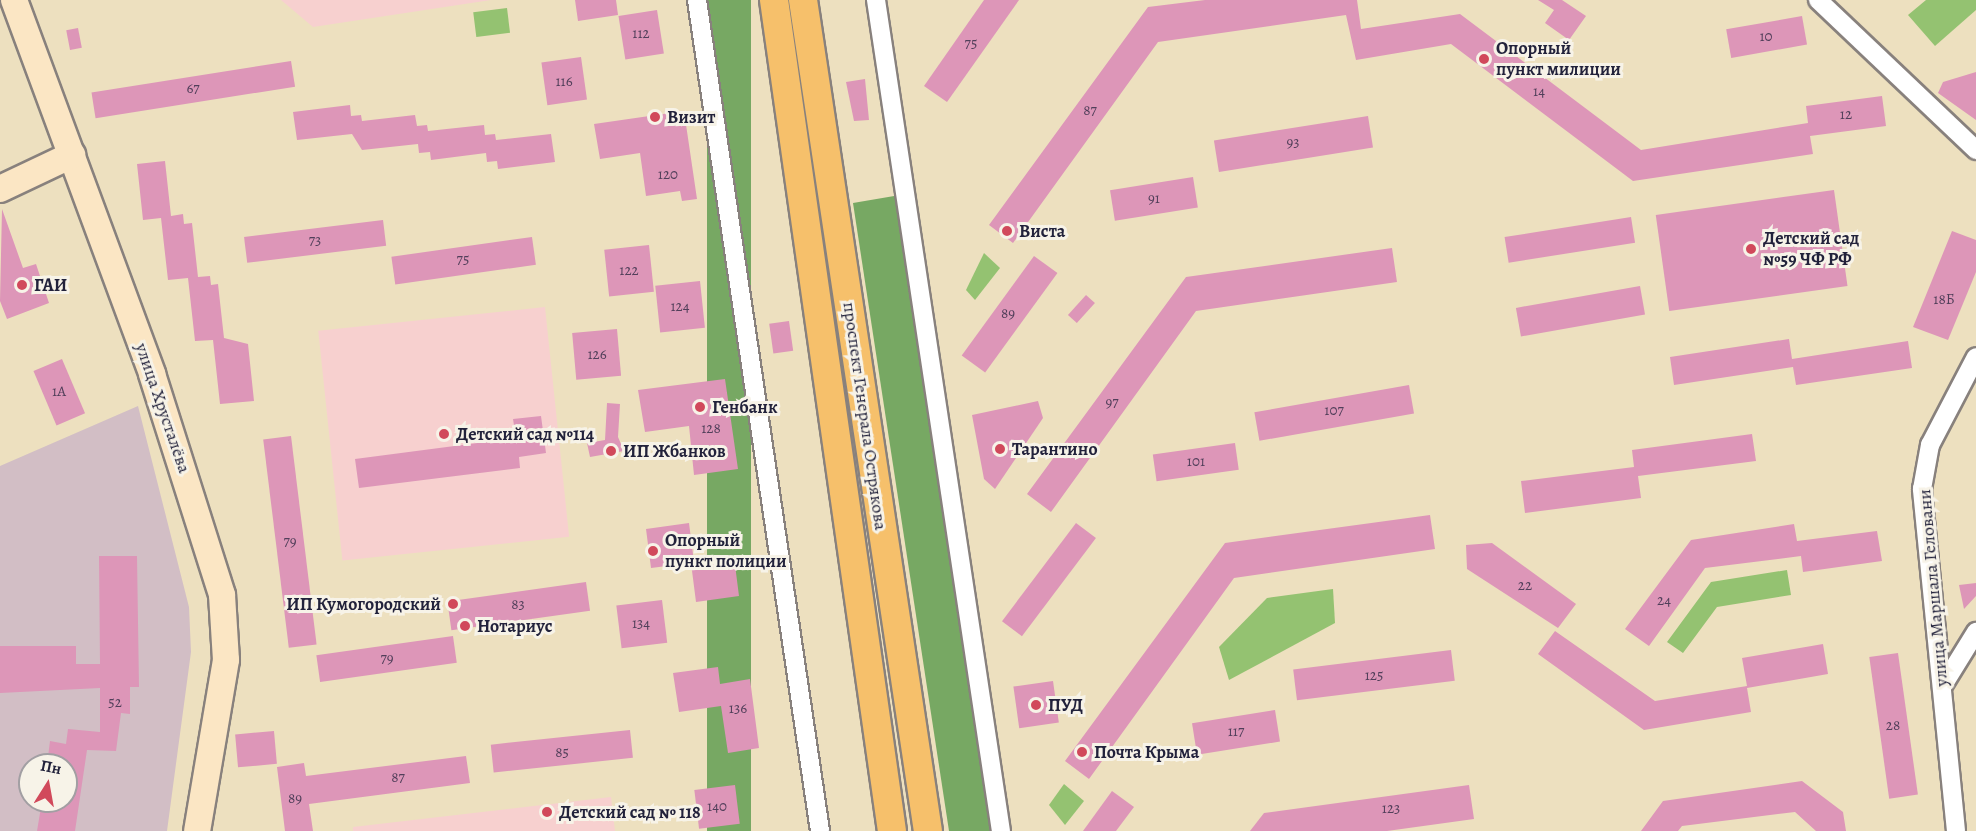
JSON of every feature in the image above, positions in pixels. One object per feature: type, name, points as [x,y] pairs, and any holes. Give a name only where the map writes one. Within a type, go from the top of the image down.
[{"type":"main road","name":"улица Хрусталёва","points":[[14,0],[191,487],[222,595],[226,660],[197,831]]},
{"type":"main road","name":"проспект Генерала Острякова","points":[[774,0],[892,831]]},
{"type":"main road","name":"проспект Генерала Острякова","points":[[803,0],[928,831]]},
{"type":"main road","points":[[0,189],[72,155]]},
{"type":"street","points":[[697,0],[819,831]]},
{"type":"street","points":[[876,0],[1001,831]]},
{"type":"street","points":[[1818,0],[1976,150]]},
{"type":"street","name":"улица Маршала Геловани","points":[[1956,831],[1924,465],[1948,405],[1976,357]]},
{"type":"street","points":[[1942,687],[1976,632]]},
{"type":"shaded area","points":[[281,0],[491,0],[313,27]]},
{"type":"shaded area","name":"Детский сад №114","points":[[545,307],[569,537],[342,561],[318,331]]},
{"type":"shaded area","points":[[138,406],[189,607],[191,652],[167,831],[0,831],[0,466]]},
{"type":"shaded area","name":"Детский сад № 118","points":[[611,797],[615,831],[353,831],[353,827]]},
{"type":"green space","points":[[707,0],[751,0],[751,831],[707,831]]},
{"type":"green space","points":[[1926,0],[1976,0],[1976,10],[1935,46],[1908,15]]},
{"type":"green space","points":[[507,8],[510,33],[476,37],[473,12]]},
{"type":"green space","points":[[900,195],[990,831],[949,831],[853,203]]},
{"type":"green space","points":[[984,253],[1000,268],[975,300],[966,290]]},
{"type":"green space","points":[[1787,570],[1791,595],[1717,607],[1683,653],[1667,642],[1711,582]]},
{"type":"green space","points":[[1333,589],[1335,623],[1229,680],[1219,647],[1267,598]]},
{"type":"green space","points":[[1064,784],[1084,801],[1065,825],[1049,805]]},
{"type":"building","points":[[575,0],[616,0],[618,15],[578,21]]},
{"type":"building","points":[[984,0],[1019,0],[947,102],[924,86]]},
{"type":"building","points":[[1205,0],[1357,0],[1361,29],[1460,14],[1641,150],[1808,123],[1806,106],[1882,96],[1886,126],[1810,136],[1813,154],[1633,181],[1451,44],[1356,60],[1346,15],[1158,42],[1013,243],[989,225],[1148,7]]},
{"type":"building","points":[[1538,0],[1562,0],[1586,16],[1569,40],[1545,23],[1554,10]]},
{"type":"building","points":[[657,10],[664,53],[625,60],[618,16]]},
{"type":"building","points":[[1802,16],[1807,45],[1731,58],[1726,29]]},
{"type":"building","points":[[78,28],[82,48],[70,50],[66,30]]},
{"type":"building","points":[[581,57],[587,100],[547,105],[541,63]]},
{"type":"building","points":[[291,61],[295,87],[96,118],[91,93]]},
{"type":"building","points":[[1976,72],[1976,120],[1938,93],[1943,82]]},
{"type":"building","points":[[865,79],[869,120],[854,121],[846,82]]},
{"type":"building","points":[[350,105],[351,116],[361,115],[362,121],[415,115],[417,126],[427,125],[428,131],[484,125],[485,135],[495,134],[496,140],[551,134],[555,162],[498,169],[497,161],[487,162],[486,153],[431,160],[430,152],[419,153],[418,144],[362,150],[352,134],[297,140],[293,112]]},
{"type":"building","points":[[684,111],[697,199],[682,201],[680,191],[646,196],[640,153],[600,159],[594,124]]},
{"type":"building","points":[[1368,116],[1373,148],[1219,172],[1214,140]]},
{"type":"building","points":[[165,161],[171,216],[183,214],[184,224],[192,223],[198,277],[210,276],[211,285],[218,284],[224,338],[248,344],[254,401],[220,404],[213,340],[195,341],[188,278],[168,280],[161,218],[143,220],[137,164]]},
{"type":"building","points":[[1193,177],[1198,208],[1115,221],[1110,190]]},
{"type":"building","points":[[1834,190],[1847,286],[1669,311],[1656,215]]},
{"type":"building","name":"ГАИ","points":[[2,209],[23,268],[36,264],[49,303],[7,319],[0,301]]},
{"type":"building","points":[[1631,217],[1635,243],[1509,263],[1505,237]]},
{"type":"building","points":[[383,220],[386,246],[247,263],[244,237]]},
{"type":"building","points":[[1952,231],[1976,240],[1976,272],[1948,340],[1913,327]]},
{"type":"building","points":[[532,237],[536,265],[395,284],[391,257]]},
{"type":"building","points":[[649,245],[654,292],[609,296],[604,250]]},
{"type":"building","points":[[1392,248],[1397,282],[1196,311],[1051,512],[1027,494],[1186,277]]},
{"type":"building","points":[[1034,256],[1057,273],[985,373],[962,356]]},
{"type":"building","points":[[700,281],[705,328],[660,332],[655,286]]},
{"type":"building","points":[[1640,286],[1645,315],[1521,336],[1516,308]]},
{"type":"building","points":[[1086,295],[1095,303],[1077,323],[1068,315]]},
{"type":"building","points":[[789,321],[793,351],[773,353],[769,324]]},
{"type":"building","points":[[617,329],[621,376],[576,380],[572,333]]},
{"type":"building","points":[[1789,339],[1792,359],[1908,341],[1912,368],[1796,385],[1793,367],[1674,385],[1670,357]]},
{"type":"building","points":[[62,359],[85,413],[57,425],[33,371]]},
{"type":"building","points":[[725,379],[738,469],[694,475],[689,426],[645,432],[638,390]]},
{"type":"building","points":[[1409,385],[1414,414],[1259,441],[1254,412]]},
{"type":"building","name":"Тарантино","points":[[1038,401],[1043,418],[995,489],[984,479],[972,415]]},
{"type":"building","points":[[607,403],[620,404],[618,437],[624,451],[590,457],[587,443],[605,440]]},
{"type":"building","points":[[541,416],[546,453],[519,457],[520,468],[359,488],[355,459],[516,438],[513,419]]},
{"type":"building","points":[[1752,434],[1756,461],[1638,476],[1641,498],[1525,513],[1521,481],[1634,467],[1632,450]]},
{"type":"building","points":[[291,436],[317,644],[289,648],[263,439]]},
{"type":"building","points":[[1235,443],[1239,470],[1157,481],[1153,455]]},
{"type":"building","points":[[1430,515],[1435,549],[1234,578],[1089,779],[1065,761],[1225,543]]},
{"type":"building","points":[[689,523],[694,562],[734,557],[739,596],[696,602],[691,563],[651,568],[646,529]]},
{"type":"building","points":[[1076,523],[1096,538],[1022,636],[1002,621]]},
{"type":"building","points":[[1794,524],[1797,541],[1877,531],[1882,561],[1803,572],[1801,556],[1705,568],[1649,646],[1625,629],[1691,540]]},
{"type":"building","points":[[1492,543],[1576,604],[1558,628],[1467,569],[1466,545]]},
{"type":"building","points":[[99,556],[137,556],[139,687],[130,687],[130,714],[121,713],[116,751],[87,750],[78,811],[78,753],[48,753],[50,741],[66,744],[68,729],[100,732],[100,688],[0,693],[0,646],[76,646],[76,664],[100,664]]},
{"type":"building","points":[[586,582],[590,611],[451,630],[447,601]]},
{"type":"building","points":[[1976,583],[1976,596],[1964,609],[1959,585]]},
{"type":"building","points":[[662,600],[667,643],[622,648],[616,606]]},
{"type":"building","points":[[1555,631],[1655,701],[1747,686],[1742,658],[1823,644],[1828,674],[1747,688],[1751,712],[1644,730],[1538,654]]},
{"type":"building","points":[[453,636],[457,663],[320,682],[316,655]]},
{"type":"building","points":[[1451,650],[1455,681],[1297,700],[1293,669]]},
{"type":"building","points":[[1898,653],[1918,795],[1889,799],[1869,657]]},
{"type":"building","points":[[718,667],[720,684],[750,679],[759,748],[728,753],[721,706],[679,712],[673,673]]},
{"type":"building","name":"ПУД","points":[[1053,681],[1059,723],[1019,728],[1013,687]]},
{"type":"building","points":[[1275,710],[1280,742],[1197,755],[1192,723]]},
{"type":"building","points":[[630,730],[633,758],[494,772],[491,745]]},
{"type":"building","points":[[274,731],[277,764],[238,767],[235,734]]},
{"type":"building","points":[[466,756],[470,783],[309,804],[313,831],[285,831],[277,767],[304,763],[306,776]]},
{"type":"building","points":[[1802,781],[1843,812],[1846,831],[1816,831],[1795,812],[1682,826],[1678,831],[1641,831],[1663,801]]},
{"type":"building","points":[[735,785],[740,824],[699,829],[694,790]]},
{"type":"building","points":[[1469,785],[1474,819],[1387,831],[1250,831],[1264,813]]},
{"type":"building","points":[[1112,791],[1134,807],[1116,831],[1083,831]]},
{"type":"building","points":[[40,813],[78,813],[75,831],[37,831]]},
{"type":"place","name":"Опорный пункт милиции","points":[[1484,59]]},
{"type":"place","name":"Визит","points":[[655,117]]},
{"type":"place","name":"Виста","points":[[1007,231]]},
{"type":"place","name":"Детский сад №59 ЧФ РФ","points":[[1751,249]]},
{"type":"place","name":"ГАИ","points":[[22,285]]},
{"type":"place","name":"Генбанк","points":[[700,407]]},
{"type":"place","name":"Детский сад №114","points":[[444,434]]},
{"type":"place","name":"Тарантино","points":[[1000,449]]},
{"type":"place","name":"ИП Жбанков","points":[[611,451]]},
{"type":"place","name":"Опорный пункт полиции","points":[[653,551]]},
{"type":"place","name":"ИП Кумогородский","points":[[453,604]]},
{"type":"place","name":"Нотариус","points":[[465,626]]},
{"type":"place","name":"ПУД","points":[[1036,705]]},
{"type":"place","name":"Почта Крыма","points":[[1082,752]]},
{"type":"place","name":"Детский сад № 118","points":[[547,812]]}]
